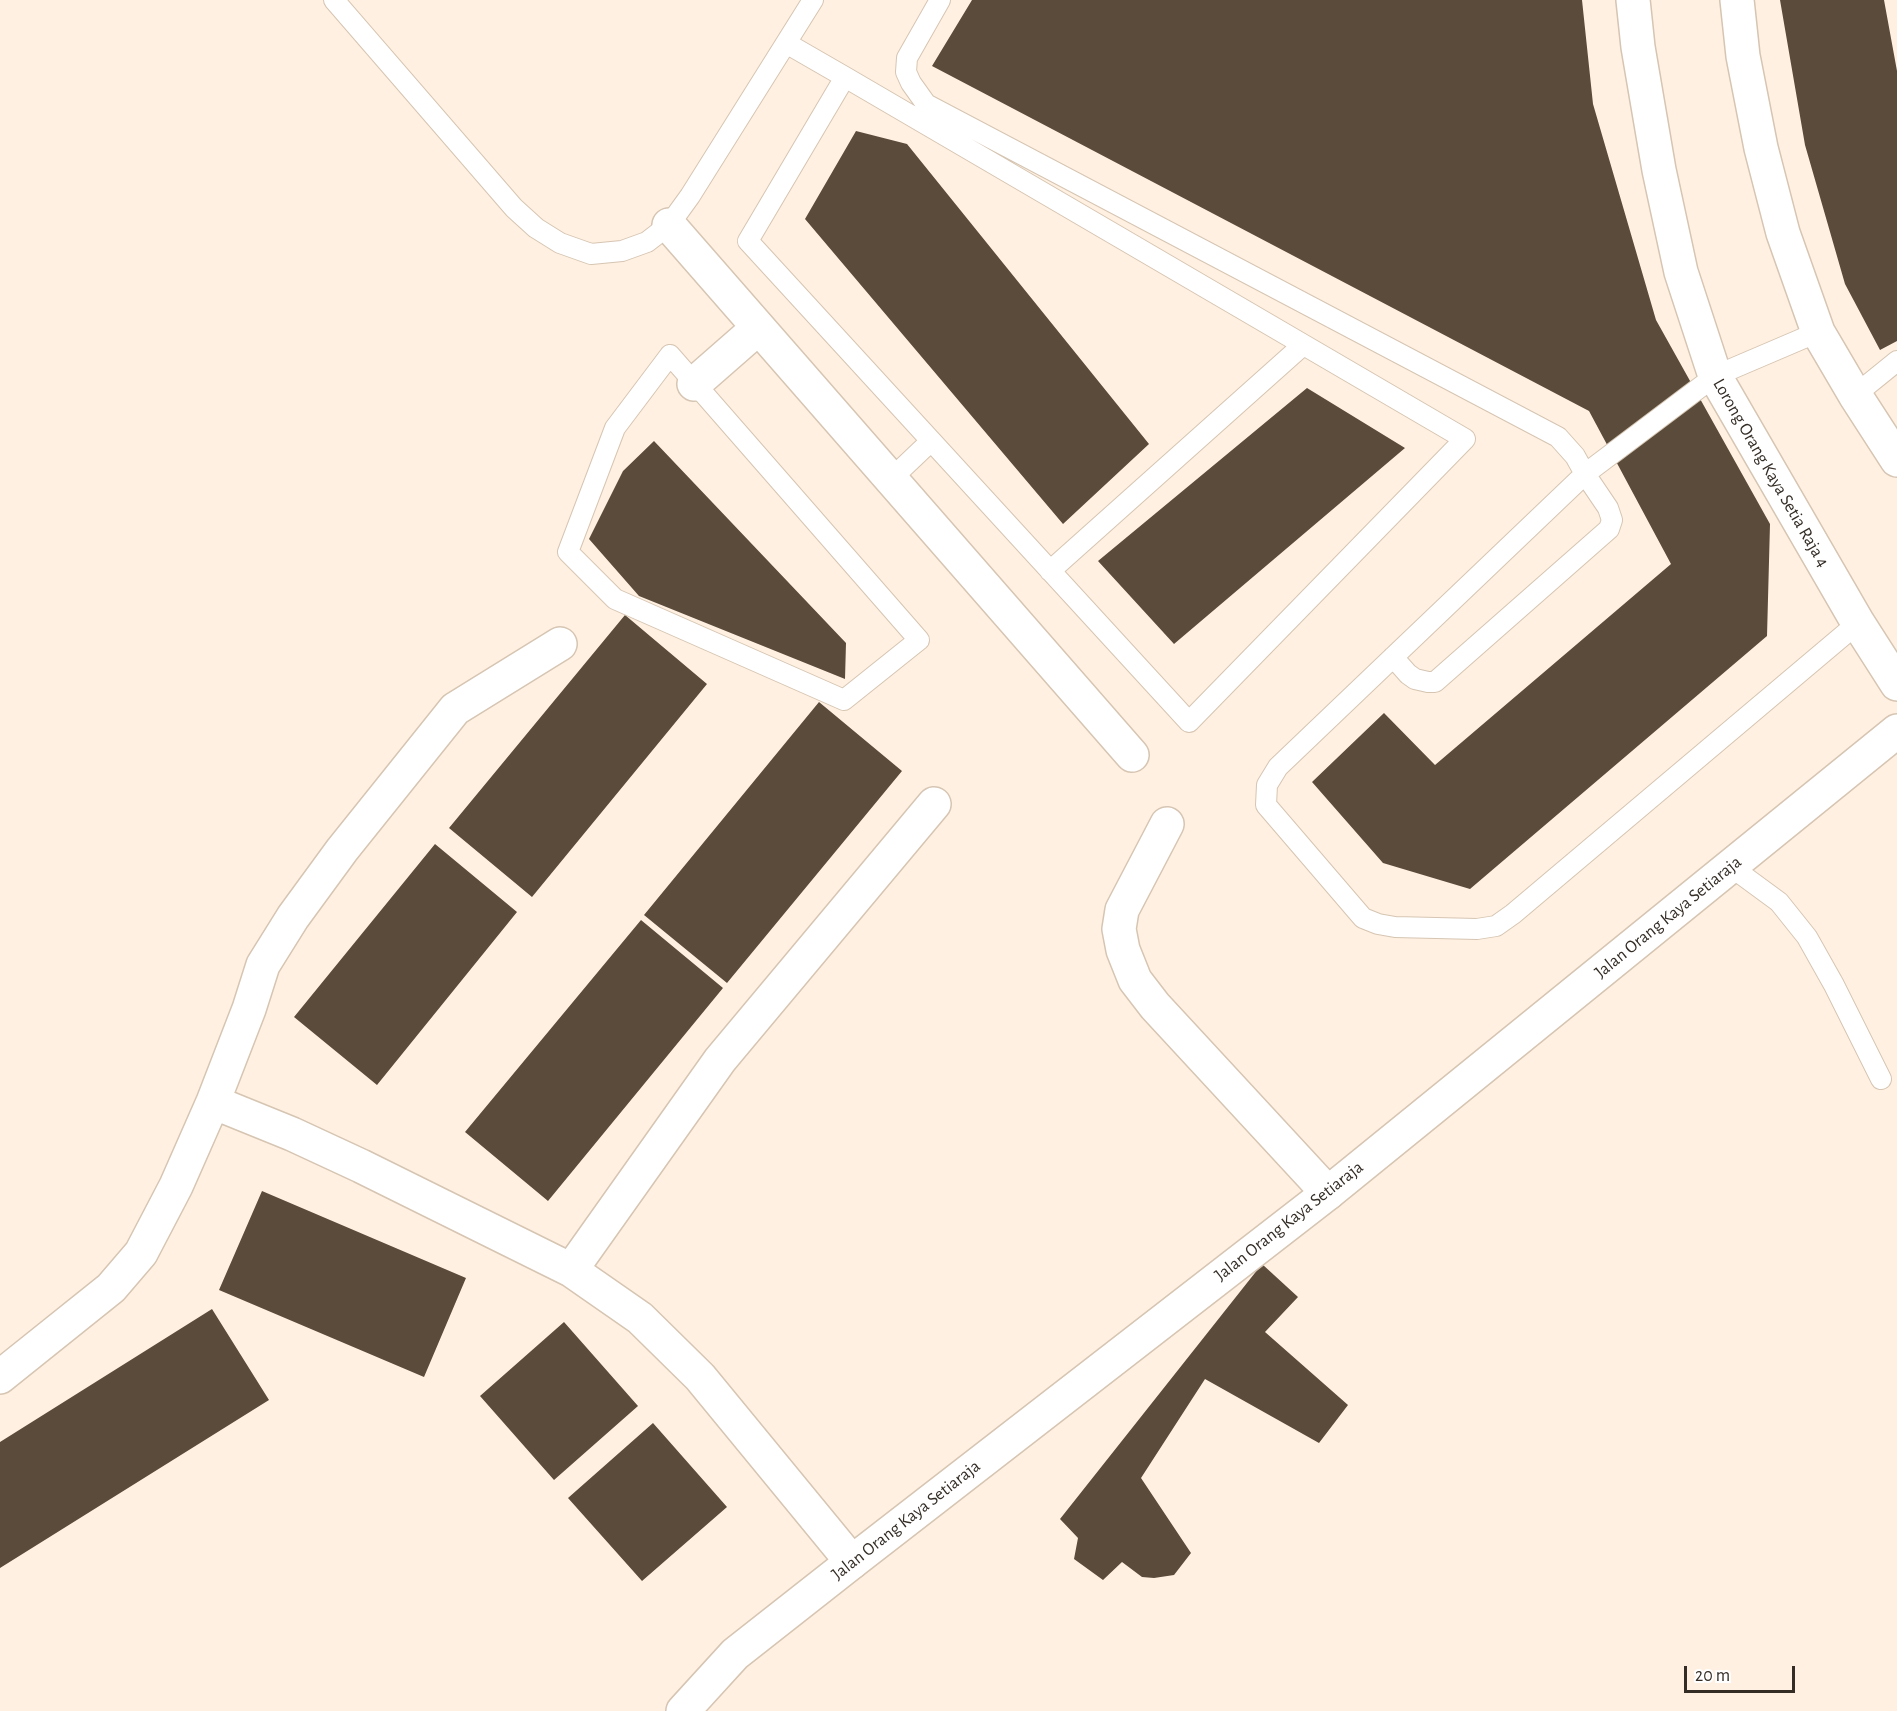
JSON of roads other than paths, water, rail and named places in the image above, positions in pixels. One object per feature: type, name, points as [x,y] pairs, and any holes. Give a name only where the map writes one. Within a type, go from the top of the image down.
[{"type":"street","name":"Lorong Orang Kaya Setia Raja 4","points":[[1633,0],[1638,47],[1659,170],[1681,272],[1715,376],[1858,623],[1897,684]]},
{"type":"street","points":[[1737,0],[1743,56],[1761,148],[1783,233],[1818,332],[1897,460]]},
{"type":"street","points":[[669,225],[1132,755]]},
{"type":"street","points":[[694,384],[758,328]]},
{"type":"street","points":[[0,1377],[111,1288],[141,1253],[176,1186],[213,1102],[249,1010],[263,965],[293,917],[342,850],[455,709],[560,644]]},
{"type":"street","name":"Jalan Orang Kaya Setiaraja","points":[[683,1711],[735,1654],[1328,1192],[1897,731]]},
{"type":"street","points":[[571,1270],[720,1060],[934,804]]},
{"type":"street","points":[[1167,824],[1122,910],[1119,929],[1123,950],[1135,980],[1155,1006],[1328,1192]]},
{"type":"street","points":[[213,1102],[292,1134],[361,1166],[571,1270],[640,1318],[700,1377],[852,1562]]},
{"type":"lane","points":[[334,0],[514,208],[536,228],[560,243],[591,254],[622,251],[647,242],[669,225],[690,196],[813,0]]},
{"type":"lane","points":[[940,0],[907,58],[906,72],[926,104],[1558,437],[1575,456],[1608,508],[1612,520],[1609,529],[1434,682],[1415,679],[1394,657]]},
{"type":"lane","points":[[786,43],[844,76],[1303,345],[1466,439],[1189,722],[748,241],[844,76]]},
{"type":"lane","points":[[1818,332],[1715,376],[1585,474],[1278,767],[1268,785],[1266,805],[1363,918],[1395,927],[1477,929],[1496,926],[1858,623]]},
{"type":"lane","points":[[1050,571],[1303,345]]},
{"type":"lane","points":[[670,355],[694,384],[919,640],[844,700],[615,599],[568,552],[615,428],[670,355]]},
{"type":"lane","points":[[1855,395],[1897,361]]},
{"type":"lane","points":[[891,479],[931,441]]},
{"type":"lane","points":[[1730,866],[1779,902],[1807,937],[1881,1078]]}]
